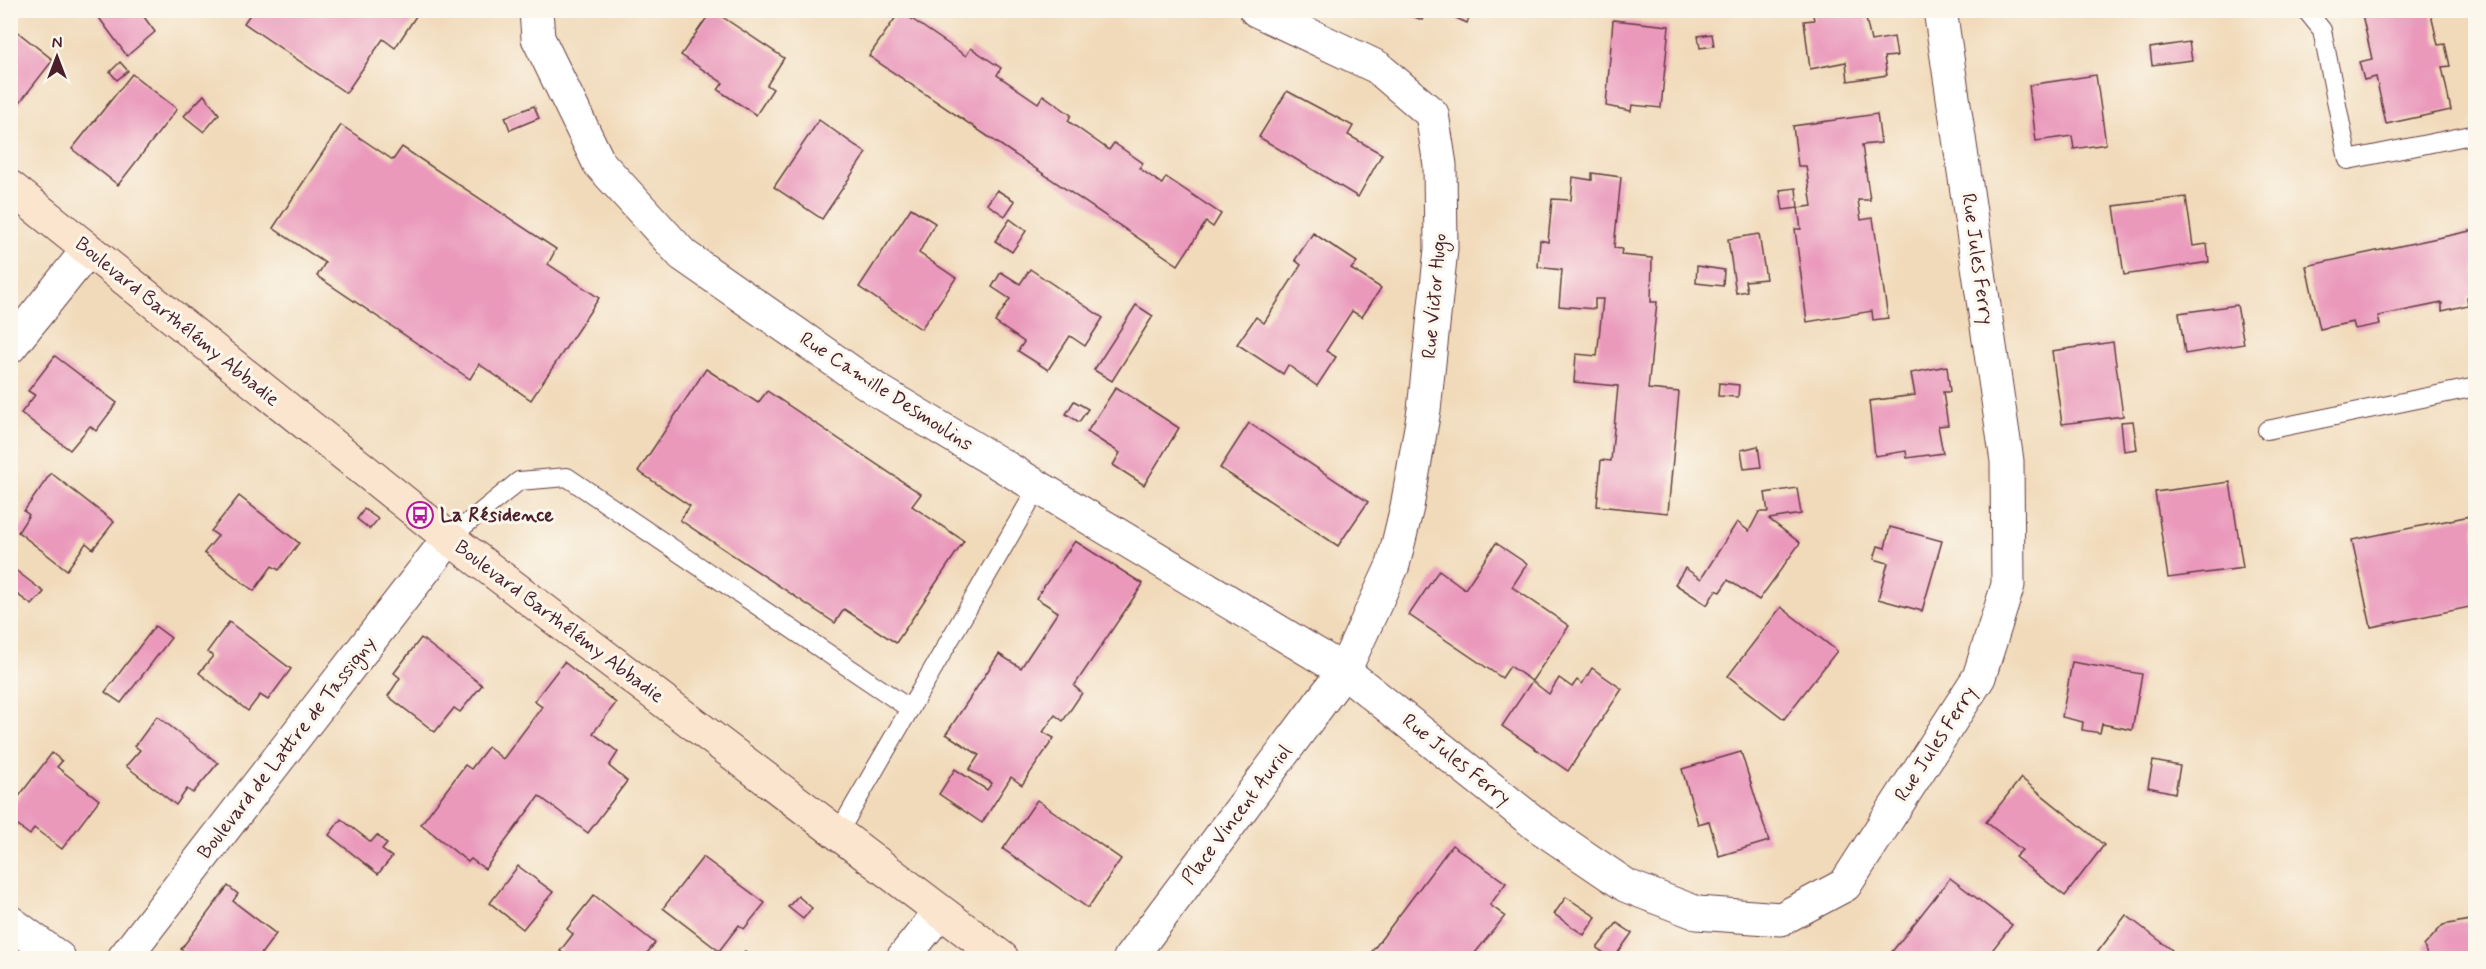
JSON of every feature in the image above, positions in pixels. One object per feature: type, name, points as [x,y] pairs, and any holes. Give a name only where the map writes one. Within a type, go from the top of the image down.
[{"type":"street","name":"Rue Camille Desmoulins","points":[[537,10],[538,38],[599,163],[683,255],[877,390],[1344,671]]},
{"type":"street","name":"Rue Victor Hugo","points":[[1256,10],[1377,67],[1432,114],[1440,165],[1441,249],[1424,410],[1407,507],[1393,565],[1344,671]]},
{"type":"street","name":"Rue Jules Ferry","points":[[1344,671],[1537,825],[1627,886],[1698,913],[1781,919],[1845,885],[1979,677],[2008,585],[2007,461],[1940,10]]},
{"type":"street","name":"Boulevard Barthélémy Abbadie","points":[[10,187],[87,251],[449,538],[939,913],[1002,958]]},
{"type":"street","points":[[10,347],[87,251]]},
{"type":"street","name":"Boulevard de Lattre de Tassigny","points":[[124,958],[449,538]]},
{"type":"street","name":"Place Vincent Auriol","points":[[1130,958],[1344,671]]},
{"type":"street","points":[[903,958],[939,913]]},
{"type":"street","points":[[10,922],[58,958]]},
{"type":"lane","points":[[2306,10],[2322,30],[2348,160],[2475,134]]},
{"type":"lane","points":[[2267,430],[2475,387]]},
{"type":"lane","points":[[449,538],[519,482],[567,477],[910,709]]},
{"type":"lane","points":[[837,835],[1038,487]]},
{"type":"building","points":[[102,10],[139,10],[155,32],[127,56],[97,15]]},
{"type":"building","points":[[253,10],[420,10],[395,48],[383,39],[346,93],[244,23]]},
{"type":"building","points":[[712,10],[784,58],[767,85],[773,89],[756,115],[718,90],[723,83],[681,55]]},
{"type":"building","points":[[1406,10],[1426,10],[1422,20],[1405,13]]},
{"type":"building","points":[[1438,10],[1472,10],[1467,23]]},
{"type":"building","points":[[1812,10],[1864,10],[1871,41],[1894,37],[1897,56],[1884,57],[1887,75],[1848,81],[1846,62],[1810,69],[1804,21],[1814,20]]},
{"type":"building","points":[[2361,10],[2430,10],[2438,45],[2445,44],[2450,66],[2442,67],[2451,110],[2386,124],[2376,77],[2364,80],[2359,62],[2372,59]]},
{"type":"building","points":[[900,11],[966,56],[971,48],[1001,68],[997,75],[1038,103],[1043,95],[1071,115],[1068,121],[1109,150],[1114,143],[1143,163],[1139,168],[1162,184],[1166,177],[1221,214],[1213,227],[1206,222],[1178,265],[869,56]]},
{"type":"building","points":[[1613,20],[1669,26],[1661,108],[1632,105],[1631,111],[1606,106]]},
{"type":"building","points":[[10,26],[53,60],[17,106],[10,100]]},
{"type":"building","points":[[1712,34],[1714,46],[1700,48],[1698,36]]},
{"type":"building","points":[[2189,42],[2192,60],[2152,65],[2150,48]]},
{"type":"building","points":[[120,62],[128,71],[117,80],[110,72]]},
{"type":"building","points":[[132,74],[177,109],[118,185],[72,149]]},
{"type":"building","points":[[2096,75],[2106,144],[2074,149],[2072,136],[2036,141],[2029,85]]},
{"type":"building","points":[[1287,91],[1353,126],[1348,135],[1382,154],[1358,197],[1259,137]]},
{"type":"building","points":[[204,95],[219,114],[204,132],[184,116]]},
{"type":"building","points":[[534,106],[539,118],[510,130],[505,117]]},
{"type":"building","points":[[1877,114],[1881,143],[1862,145],[1870,200],[1858,200],[1861,220],[1873,218],[1888,318],[1873,320],[1872,311],[1807,322],[1795,229],[1801,229],[1798,208],[1812,206],[1806,166],[1798,166],[1793,126]]},
{"type":"building","points":[[819,120],[866,153],[822,219],[774,187]]},
{"type":"building","points":[[341,125],[393,160],[402,147],[556,249],[548,264],[599,298],[531,400],[479,364],[470,379],[317,276],[325,263],[273,228]]},
{"type":"building","points":[[1592,173],[1621,177],[1614,248],[1622,249],[1621,255],[1652,258],[1651,302],[1657,302],[1648,389],[1679,392],[1668,513],[1597,506],[1601,460],[1611,461],[1618,386],[1574,382],[1576,354],[1597,356],[1603,299],[1595,299],[1595,309],[1559,306],[1562,270],[1538,267],[1540,240],[1548,242],[1552,199],[1571,200],[1573,177],[1592,180]]},
{"type":"building","points":[[1796,188],[1798,208],[1783,210],[1780,190]]},
{"type":"building","points":[[997,190],[1015,201],[1005,216],[987,204]]},
{"type":"building","points":[[2186,197],[2193,246],[2207,244],[2209,262],[2124,275],[2114,206]]},
{"type":"building","points":[[911,208],[935,223],[919,253],[956,278],[921,329],[859,287]]},
{"type":"building","points":[[1010,219],[1026,231],[1012,252],[995,241]]},
{"type":"building","points":[[2475,230],[2475,295],[2467,297],[2468,305],[2442,311],[2442,303],[2378,316],[2380,324],[2355,329],[2353,322],[2320,329],[2306,266]]},
{"type":"building","points":[[1313,233],[1357,262],[1351,269],[1381,288],[1362,317],[1352,311],[1326,351],[1336,357],[1317,386],[1288,365],[1283,374],[1237,344],[1256,317],[1264,323],[1301,265],[1295,260]]},
{"type":"building","points":[[1759,234],[1766,279],[1745,281],[1747,291],[1736,293],[1728,239]]},
{"type":"building","points":[[1697,266],[1724,270],[1723,286],[1696,283]]},
{"type":"building","points":[[1030,269],[1103,318],[1085,346],[1070,336],[1048,370],[1018,351],[1024,342],[995,322],[1010,299],[992,287],[1001,272],[1020,284]]},
{"type":"building","points":[[1136,305],[1153,316],[1112,381],[1094,370]]},
{"type":"building","points":[[2237,305],[2244,344],[2185,354],[2179,313]]},
{"type":"building","points":[[2113,342],[2123,416],[2062,424],[2052,351]]},
{"type":"building","points":[[55,356],[117,403],[96,431],[90,426],[70,450],[21,413],[35,395],[28,391]]},
{"type":"building","points":[[1947,366],[1950,392],[1943,392],[1948,425],[1938,426],[1943,453],[1907,458],[1906,451],[1875,456],[1869,401],[1915,395],[1911,373]]},
{"type":"building","points":[[706,369],[758,403],[767,391],[921,494],[912,506],[964,541],[896,643],[844,609],[835,623],[680,520],[690,506],[638,471]]},
{"type":"building","points":[[1719,383],[1739,385],[1738,397],[1718,396]]},
{"type":"building","points":[[1116,387],[1179,428],[1144,485],[1113,465],[1120,453],[1087,432]]},
{"type":"building","points":[[1074,401],[1088,409],[1079,422],[1066,414]]},
{"type":"building","points":[[2133,421],[2137,449],[2124,451],[2121,422]]},
{"type":"building","points":[[1249,423],[1368,502],[1338,546],[1220,468]]},
{"type":"building","points":[[1758,446],[1761,467],[1744,469],[1741,450]]},
{"type":"building","points":[[51,473],[114,522],[93,549],[86,543],[67,570],[18,532],[29,515],[24,511]]},
{"type":"building","points":[[2230,482],[2243,568],[2168,578],[2155,492]]},
{"type":"building","points":[[1797,488],[1801,514],[1769,519],[1800,543],[1759,600],[1728,580],[1720,592],[1716,590],[1707,605],[1675,584],[1685,568],[1701,579],[1737,522],[1749,531],[1759,512],[1768,512],[1765,493]]},
{"type":"building","points":[[239,496],[299,543],[279,570],[272,566],[254,591],[204,553],[218,536],[211,531]]},
{"type":"building","points":[[364,509],[378,519],[370,529],[357,519]]},
{"type":"building","points":[[2475,515],[2475,606],[2371,627],[2352,540]]},
{"type":"building","points":[[1890,527],[1942,541],[1922,611],[1878,599],[1888,563],[1874,559],[1878,546],[1885,548]]},
{"type":"building","points":[[1075,541],[1143,584],[1074,686],[1082,693],[1063,721],[1055,715],[1043,732],[1054,738],[1022,785],[1011,777],[982,823],[939,794],[955,769],[987,790],[992,783],[969,770],[979,755],[946,734],[999,654],[1021,668],[1058,612],[1036,598]]},
{"type":"building","points":[[1496,543],[1527,564],[1512,587],[1569,626],[1532,681],[1510,666],[1502,678],[1409,615],[1439,570],[1465,589]]},
{"type":"building","points":[[10,566],[44,592],[32,605],[10,589]]},
{"type":"building","points":[[1781,607],[1837,651],[1784,719],[1728,676]]},
{"type":"building","points":[[229,622],[291,669],[268,700],[260,695],[248,711],[199,673],[213,656],[207,652]]},
{"type":"building","points":[[155,626],[171,638],[121,703],[105,692]]},
{"type":"building","points":[[421,638],[482,685],[460,712],[454,708],[435,732],[388,696],[400,678],[394,673]]},
{"type":"building","points":[[564,662],[616,703],[593,733],[618,752],[609,766],[627,781],[588,833],[539,796],[485,869],[471,859],[468,862],[421,824],[465,765],[471,769],[488,747],[503,759],[542,707],[534,701]]},
{"type":"building","points":[[2072,662],[2142,674],[2132,730],[2102,724],[2100,733],[2082,730],[2083,722],[2062,717]]},
{"type":"building","points":[[1592,668],[1622,689],[1568,771],[1502,726],[1532,681],[1549,694],[1559,678],[1572,687],[1577,680],[1582,684]]},
{"type":"building","points":[[157,716],[218,763],[193,793],[187,789],[176,805],[126,766],[140,750],[135,746]]},
{"type":"building","points":[[1741,752],[1769,841],[1719,856],[1709,821],[1698,824],[1682,769]]},
{"type":"building","points":[[52,753],[62,761],[57,767],[99,800],[62,849],[34,828],[30,835],[10,820],[10,808]]},
{"type":"building","points":[[2153,761],[2180,766],[2175,793],[2148,787]]},
{"type":"building","points":[[2021,778],[2104,845],[2065,896],[2015,857],[2022,850],[1986,822]]},
{"type":"building","points":[[1037,800],[1121,859],[1088,908],[1003,849]]},
{"type":"building","points":[[341,819],[371,842],[377,835],[387,844],[382,850],[392,857],[378,874],[329,835]]},
{"type":"building","points":[[1452,845],[1506,883],[1490,905],[1505,916],[1471,958],[1367,958]]},
{"type":"building","points":[[703,857],[765,903],[744,929],[739,925],[719,951],[663,908]]},
{"type":"building","points":[[518,866],[553,892],[523,929],[490,903]]},
{"type":"building","points":[[1950,878],[2012,925],[1986,958],[1887,958]]},
{"type":"building","points":[[228,886],[238,894],[233,901],[276,934],[258,958],[194,958],[181,949]]},
{"type":"building","points":[[594,895],[655,943],[643,958],[570,958],[560,951],[573,934],[567,929]]},
{"type":"building","points":[[798,896],[812,908],[803,919],[788,907]]},
{"type":"building","points":[[1566,897],[1596,917],[1584,935],[1554,914]]},
{"type":"building","points":[[2126,915],[2172,950],[2165,958],[2093,958]]},
{"type":"building","points":[[2475,919],[2475,958],[2428,958],[2424,946],[2443,925]]},
{"type":"building","points":[[1617,923],[1632,933],[1614,958],[1611,958],[1597,948]]},
{"type":"building","points":[[745,951],[754,958],[738,958]]},
{"type":"place","name":"La Résidence","points":[[420,515]]}]
